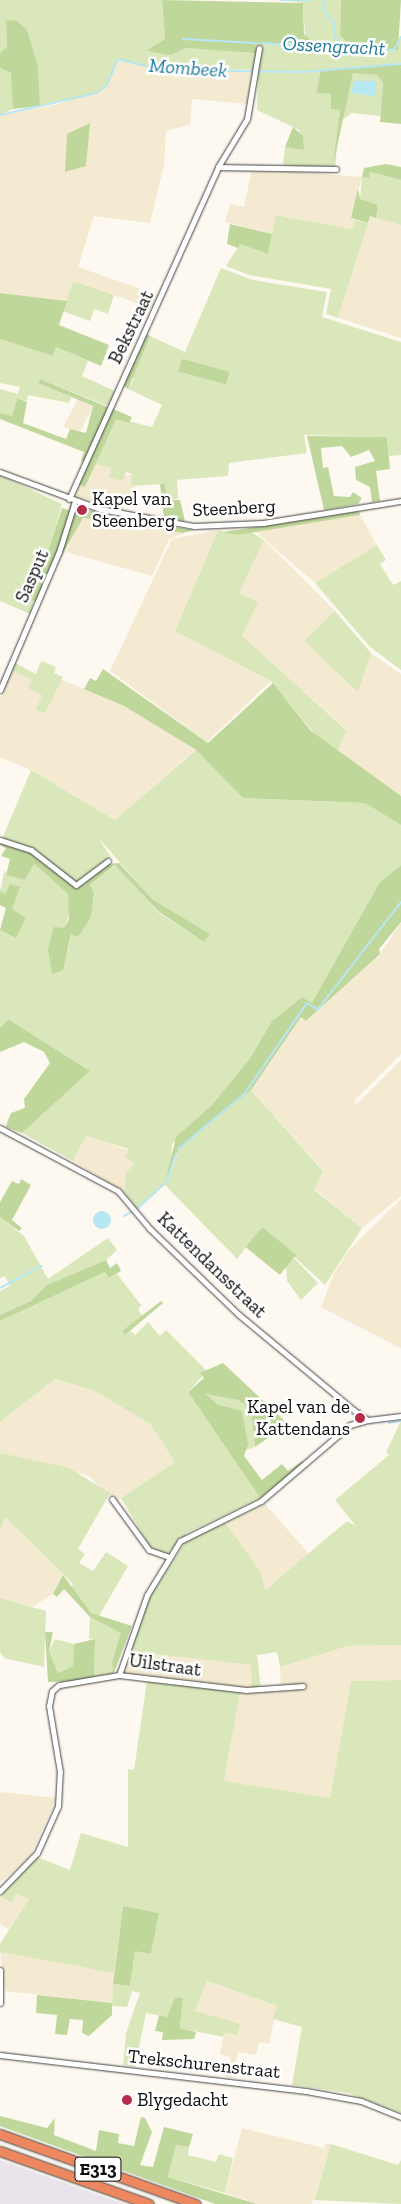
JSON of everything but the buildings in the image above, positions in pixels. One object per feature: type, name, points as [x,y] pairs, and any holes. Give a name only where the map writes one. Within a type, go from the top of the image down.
[{"type":"highway","name":"E313","points":[[0,2134],[196,2204]]},
{"type":"highway","name":"E313","points":[[0,2151],[149,2204]]},
{"type":"street","name":"Bekstraat","points":[[72,500],[218,167],[247,119],[259,48]]},
{"type":"street","points":[[218,167],[336,169]]},
{"type":"street","name":"Steenberg","points":[[0,472],[72,500],[163,523],[235,526],[401,501]]},
{"type":"street","name":"Sasput","points":[[0,690],[59,552],[72,500]]},
{"type":"street","points":[[0,840],[31,850],[76,885],[108,861]]},
{"type":"street","name":"Kattendansstraat","points":[[0,1128],[118,1191],[150,1229],[238,1314],[368,1420]]},
{"type":"street","points":[[355,1411],[355,1422],[401,1416]]},
{"type":"street","name":"Uilstraat","points":[[303,1686],[246,1690],[119,1676],[147,1595],[169,1557],[187,1536],[282,1486],[355,1422]]},
{"type":"street","points":[[112,1499],[149,1550],[169,1557]]},
{"type":"street","points":[[0,1891],[36,1853],[58,1806],[60,1772],[49,1706],[52,1691],[59,1685],[119,1676]]},
{"type":"street","points":[[0,1970],[0,2003]]},
{"type":"street","name":"Trekschurenstraat","points":[[0,2055],[296,2090],[361,2101],[401,2118]]},
{"type":"shaded area","points":[[118,59],[161,70],[253,69],[248,104],[192,99],[190,125],[166,131],[164,165],[150,223],[94,216],[78,267],[161,296],[154,309],[73,281],[67,301],[0,293],[0,115],[58,104],[107,85]],"holes":[[[89,124],[86,166],[65,172],[66,160]]]},
{"type":"shaded area","points":[[252,168],[362,177],[351,218],[355,220],[353,229],[277,215],[272,234],[225,222],[230,204],[244,207]]},
{"type":"shaded area","points":[[370,216],[401,225],[401,338],[338,318]]},
{"type":"shaded area","points":[[78,399],[93,407],[78,434],[63,426]]},
{"type":"shaded area","points":[[95,464],[111,468],[110,478],[133,474],[130,486],[136,487],[135,496],[126,495],[123,510],[76,497],[78,484],[85,486]]},
{"type":"shaded area","points":[[360,515],[377,545],[315,583],[255,531]]},
{"type":"shaded area","points":[[88,517],[183,533],[169,539],[152,576],[66,552],[79,521]]},
{"type":"shaded area","points":[[218,530],[175,631],[271,681],[207,742],[110,671],[172,539]]},
{"type":"shaded area","points":[[264,540],[335,611],[304,641],[358,691],[371,653],[401,674],[401,796],[335,759],[346,729],[241,636],[257,602],[239,593]]},
{"type":"shaded area","points":[[11,670],[32,680],[42,694],[44,713],[61,679],[124,706],[195,750],[115,820],[31,770],[0,757],[0,698]]},
{"type":"shaded area","points":[[401,922],[401,1054],[354,1101],[357,1104],[401,1060],[401,1196],[362,1228],[314,1189],[323,1170],[251,1090],[301,1017],[307,1021],[380,954]]},
{"type":"shaded area","points":[[86,1136],[129,1150],[135,1164],[126,1172],[124,1192],[73,1161]]},
{"type":"shaded area","points":[[401,1199],[400,1348],[321,1307],[334,1273],[349,1250]]},
{"type":"shaded area","points":[[55,1379],[95,1391],[150,1424],[175,1462],[116,1501],[87,1475],[0,1453],[0,1422]]},
{"type":"shaded area","points":[[265,1504],[309,1554],[264,1590],[262,1578],[225,1523]]},
{"type":"shaded area","points":[[5,1517],[63,1575],[53,1594],[32,1607],[0,1598],[0,1531]]},
{"type":"shaded area","points":[[401,1645],[401,1680],[351,1681],[330,1798],[224,1781],[240,1692],[281,1691],[280,1667],[289,1662],[347,1646]]},
{"type":"shaded area","points":[[128,1651],[252,1665],[252,1689],[125,1674],[122,1671]]},
{"type":"shaded area","points":[[0,1792],[57,1798],[31,1855],[0,1883]]},
{"type":"shaded area","points":[[16,1894],[29,1899],[9,1929],[0,1924],[0,1896],[12,1903]]},
{"type":"shaded area","points":[[0,1952],[114,1973],[112,2003],[5,1991]]},
{"type":"shaded area","points":[[206,1981],[277,2006],[269,2044],[259,2042],[256,2055],[238,2052],[232,2078],[226,2077],[231,2057],[220,2054],[224,2032],[195,2011]]},
{"type":"shaded area","points":[[242,2128],[324,2148],[325,2143],[331,2144],[312,2204],[257,2204],[225,2193]]},
{"type":"shaded area","points":[[0,2160],[124,2204],[0,2204]]},
{"type":"green space","points":[[0,0],[162,0],[165,39],[147,52],[185,48],[256,52],[255,43],[312,45],[305,34],[303,3],[280,0],[341,0],[340,35],[351,48],[395,50],[401,37],[401,64],[321,69],[316,92],[331,94],[340,110],[335,170],[283,165],[285,147],[304,150],[299,130],[257,110],[258,69],[161,70],[118,59],[107,85],[97,93],[40,106],[38,67],[6,21],[7,48],[0,53]]},
{"type":"green space","points":[[162,0],[303,3],[304,34],[314,43],[255,43],[256,53],[185,48],[171,55],[146,51],[165,39]]},
{"type":"green space","points":[[341,0],[401,0],[398,50],[351,48],[340,35]]},
{"type":"green space","points":[[16,20],[27,30],[38,67],[40,106],[13,109],[11,73],[0,68],[0,53],[7,47],[6,21]]},
{"type":"green space","points":[[401,64],[401,124],[380,122],[383,83],[377,75],[353,73],[333,166],[340,110],[331,109],[331,94],[316,93],[321,69]]},
{"type":"green space","points":[[0,68],[11,73],[14,99],[13,109],[0,115]]},
{"type":"green space","points":[[353,73],[377,75],[383,83],[381,116],[352,113],[342,120]]},
{"type":"green space","points":[[90,123],[86,166],[65,172],[67,134]]},
{"type":"green space","points":[[293,127],[303,136],[304,150],[285,147]]},
{"type":"green space","points":[[386,164],[401,167],[401,180],[370,172],[369,178],[362,177],[364,168]]},
{"type":"green space","points":[[369,172],[401,180],[401,225],[376,218],[378,205],[360,199],[362,177],[368,178]]},
{"type":"green space","points":[[358,189],[360,199],[378,205],[376,218],[370,216],[368,223],[351,218]]},
{"type":"green space","points":[[276,215],[352,229],[355,220],[368,223],[338,318],[326,314],[331,289],[249,275],[226,266],[240,244],[268,254]]},
{"type":"green space","points":[[230,224],[272,234],[268,254],[240,244],[238,248],[227,244]]},
{"type":"green space","points":[[221,268],[253,280],[327,292],[322,317],[401,342],[401,455],[389,456],[387,437],[304,435],[307,453],[229,463],[228,476],[177,480],[178,499],[167,500],[165,484],[130,486],[132,474],[126,472],[123,481],[109,478],[111,468],[95,464],[116,418],[152,427],[162,405],[128,389],[134,379],[130,376],[150,336],[185,352]]},
{"type":"green space","points":[[73,281],[114,295],[108,314],[94,309],[90,321],[63,311]]},
{"type":"green space","points":[[0,293],[67,301],[59,325],[109,345],[101,366],[56,347],[53,356],[0,339]]},
{"type":"green space","points":[[147,334],[150,336],[128,389],[123,385]]},
{"type":"green space","points":[[0,339],[53,356],[56,347],[88,361],[82,376],[115,391],[108,406],[40,379],[38,383],[71,397],[69,403],[28,395],[27,401],[17,398],[12,417],[0,413],[0,389],[18,394],[20,387],[0,383]]},
{"type":"green space","points":[[182,359],[229,372],[226,384],[179,372]]},
{"type":"green space","points":[[40,379],[132,417],[129,423],[116,419],[85,487],[78,484],[87,463],[81,461],[84,452],[0,419],[0,413],[12,416],[17,398],[27,402],[23,423],[66,439],[70,429],[86,433],[93,406],[38,383]]},
{"type":"green space","points":[[307,436],[387,437],[390,469],[376,471],[380,501],[372,502],[370,487],[356,480],[355,467],[375,461],[369,450],[351,457],[342,446],[321,448],[323,468],[328,467],[334,496],[350,497],[353,492],[362,498],[358,504],[324,510]]},
{"type":"green space","points":[[0,475],[62,504],[30,614],[0,601]]},
{"type":"green space","points":[[160,484],[165,484],[167,500],[180,500],[185,521],[164,518]]},
{"type":"green space","points":[[70,505],[137,522],[195,530],[183,533],[83,518],[36,601],[32,600],[62,508],[69,510]]},
{"type":"green space","points":[[359,511],[360,515],[237,535],[223,532]]},
{"type":"green space","points":[[218,530],[237,535],[251,532],[264,540],[239,593],[258,602],[242,636],[346,730],[335,759],[271,681],[175,631]]},
{"type":"green space","points":[[377,545],[386,560],[380,564],[393,585],[401,581],[401,670],[370,647],[315,583]]},
{"type":"green space","points":[[335,611],[371,653],[358,692],[304,641]]},
{"type":"green space","points":[[41,661],[56,667],[54,673],[63,677],[45,713],[36,710],[42,695],[28,688],[32,680],[11,670],[13,662],[36,674]]},
{"type":"green space","points":[[103,669],[208,743],[273,683],[311,731],[401,796],[401,825],[365,803],[243,798],[196,750],[124,706],[84,689],[90,678],[96,681]]},
{"type":"green space","points":[[196,750],[243,798],[365,803],[401,825],[401,865],[380,882],[325,986],[312,1003],[302,997],[272,1021],[250,1058],[212,1105],[172,1144],[169,1178],[179,1149],[251,1090],[323,1171],[314,1190],[362,1228],[325,1285],[262,1227],[237,1259],[165,1185],[137,1209],[124,1192],[126,1172],[135,1164],[125,1157],[129,1149],[86,1136],[73,1161],[22,1133],[90,1071],[8,1019],[0,1028],[0,930],[16,937],[12,909],[0,891],[5,869],[6,875],[25,880],[34,864],[68,894],[71,910],[64,928],[68,952],[71,934],[91,917],[94,893],[90,885],[116,865],[158,912],[204,942],[210,934],[153,901],[98,837],[111,857],[81,883],[40,853],[2,839],[31,770],[115,820]]},
{"type":"green space","points":[[0,838],[40,853],[83,885],[107,864],[119,863],[153,900],[210,934],[204,942],[158,911],[115,865],[90,885],[94,893],[91,917],[78,937],[71,934],[63,970],[52,974],[48,949],[54,927],[64,928],[69,919],[68,894],[34,864],[25,880],[6,875],[10,859],[1,856],[6,848],[0,845]]},
{"type":"green space","points":[[401,865],[401,922],[379,949],[380,954],[306,1021],[301,1017],[251,1090],[179,1149],[166,1178],[176,1137],[212,1105],[250,1058],[272,1021],[302,997],[312,1003],[380,882]]},
{"type":"green space","points":[[10,884],[20,887],[12,909],[26,918],[16,938],[0,930],[6,908],[0,905],[0,891],[5,894]]},
{"type":"green space","points":[[8,1019],[90,1071],[22,1133],[6,1127],[8,1120],[11,1113],[25,1108],[24,1099],[50,1063],[44,1052],[24,1042],[0,1052],[0,1028]]},
{"type":"green space","points":[[21,1179],[31,1185],[12,1220],[22,1228],[19,1231],[0,1217],[0,1202],[12,1181],[19,1184]]},
{"type":"green space","points":[[0,1217],[24,1236],[48,1279],[108,1238],[117,1250],[106,1260],[47,1285],[31,1301],[0,1315],[0,1291],[10,1286],[5,1276],[0,1278]]},
{"type":"green space","points":[[262,1227],[296,1255],[280,1275],[246,1247]]},
{"type":"green space","points":[[294,1258],[318,1283],[301,1300],[287,1281],[286,1267]]},
{"type":"green space","points":[[106,1260],[110,1268],[117,1263],[121,1271],[109,1278],[105,1272],[0,1321],[0,1315],[31,1301],[47,1285]]},
{"type":"green space","points":[[105,1272],[109,1278],[117,1274],[141,1305],[138,1310],[143,1316],[122,1331],[125,1335],[131,1331],[135,1335],[148,1322],[160,1336],[166,1330],[207,1371],[188,1392],[260,1498],[187,1533],[167,1554],[150,1547],[121,1498],[175,1462],[150,1424],[95,1391],[55,1379],[0,1422],[0,1321]]},
{"type":"green space","points":[[161,1301],[163,1303],[125,1335],[122,1331]]},
{"type":"green space","points":[[223,1363],[288,1424],[255,1447],[251,1409],[238,1400],[206,1394],[217,1404],[242,1411],[248,1444],[244,1456],[262,1480],[282,1464],[288,1471],[302,1461],[304,1464],[260,1498],[188,1392],[204,1378],[200,1373]]},
{"type":"green space","points":[[209,1393],[238,1400],[251,1409],[255,1447],[246,1450],[242,1411],[217,1404],[206,1397]]},
{"type":"green space","points":[[401,1421],[401,1645],[347,1646],[280,1667],[277,1652],[257,1655],[261,1689],[252,1689],[251,1665],[128,1651],[149,1598],[187,1540],[225,1523],[260,1571],[265,1590],[347,1521],[356,1526],[335,1500],[389,1455],[386,1452]]},
{"type":"green space","points":[[0,1453],[69,1468],[110,1493],[78,1549],[85,1554],[79,1563],[93,1571],[106,1552],[128,1566],[99,1616],[91,1613],[70,1590],[73,1584],[5,1517],[0,1531]]},
{"type":"green space","points":[[63,1575],[91,1613],[132,1626],[113,1675],[112,1662],[121,1633],[90,1617],[64,1589],[57,1597],[53,1594]]},
{"type":"green space","points":[[0,1598],[46,1611],[44,1667],[4,1658],[0,1652]]},
{"type":"green space","points":[[90,1617],[122,1633],[112,1662],[113,1675],[94,1680],[95,1639],[89,1639]]},
{"type":"green space","points":[[45,1632],[53,1632],[49,1651],[58,1673],[73,1666],[74,1644],[95,1639],[94,1680],[48,1682]]},
{"type":"green space","points":[[55,1639],[74,1644],[73,1666],[58,1673],[49,1651]]},
{"type":"green space","points":[[401,1680],[401,2113],[348,2093],[292,2085],[302,2027],[273,2019],[277,2006],[207,1981],[195,2011],[240,2024],[237,2035],[225,2032],[223,2037],[180,2028],[183,1998],[175,1997],[167,2017],[146,2013],[135,2067],[123,2065],[126,2033],[140,1993],[132,1991],[127,2007],[112,2006],[113,1984],[130,1986],[135,1950],[151,1954],[159,1913],[123,1906],[114,1973],[0,1952],[0,1944],[29,1899],[16,1894],[12,1903],[0,1896],[37,1857],[70,1870],[81,1833],[128,1847],[128,1769],[134,1770],[147,1681],[240,1692],[224,1781],[330,1798],[351,1681]]},
{"type":"green space","points":[[123,1906],[159,1913],[151,1954],[135,1951],[130,1986],[113,1984]]},
{"type":"green space","points":[[37,1995],[112,2003],[112,2015],[89,2036],[82,2033],[83,2020],[70,2019],[67,2035],[55,2034],[57,2015],[36,2013]]},
{"type":"green space","points":[[175,1997],[183,1998],[180,2028],[196,2032],[194,2039],[162,2040],[163,2032],[155,2031],[159,2015],[167,2017]]},
{"type":"green space","points":[[0,2116],[47,2128],[55,2118],[54,2135],[96,2151],[99,2130],[119,2134],[118,2143],[134,2146],[141,2117],[145,2118],[152,2132],[140,2165],[153,2167],[164,2127],[193,2134],[189,2147],[176,2145],[168,2177],[257,2204],[215,2204],[0,2126]]},
{"type":"green space","points":[[331,2144],[398,2165],[401,2160],[401,2204],[314,2200]]},
{"type":"green space","points":[[176,2145],[189,2147],[188,2155],[216,2162],[219,2154],[233,2158],[225,2193],[168,2177]]},
{"type":"water","points":[[354,81],[375,81],[376,96],[351,93]]},
{"type":"water","points":[[102,1211],[108,1214],[111,1220],[108,1226],[102,1229],[96,1226],[93,1220],[96,1214]]},
{"type":"waterway","points":[[280,0],[310,0]]},
{"type":"waterway","points":[[324,0],[323,9],[334,23],[336,41],[351,47]]},
{"type":"waterway","name":"Ossengracht","points":[[258,43],[394,50],[401,37]]},
{"type":"waterway","name":"Ossengracht","points":[[183,39],[255,43]]},
{"type":"waterway","name":"Mombeek","points":[[0,115],[97,93],[107,85],[118,59],[161,70],[302,72],[401,64]]},
{"type":"waterway","points":[[178,1149],[245,1093],[307,1003],[318,1009],[401,902]]},
{"type":"waterway","points":[[138,1208],[167,1181],[176,1153]]},
{"type":"waterway","points":[[124,1216],[131,1212]]},
{"type":"waterway","points":[[0,1288],[41,1266]]},
{"type":"waterway","points":[[389,1423],[401,1421]]},
{"type":"place","name":"Kapel van Steenberg","points":[[82,510]]},
{"type":"place","name":"Kapel van de Kattendans","points":[[360,1418]]},
{"type":"place","name":"Blygedacht","points":[[127,2100]]}]
